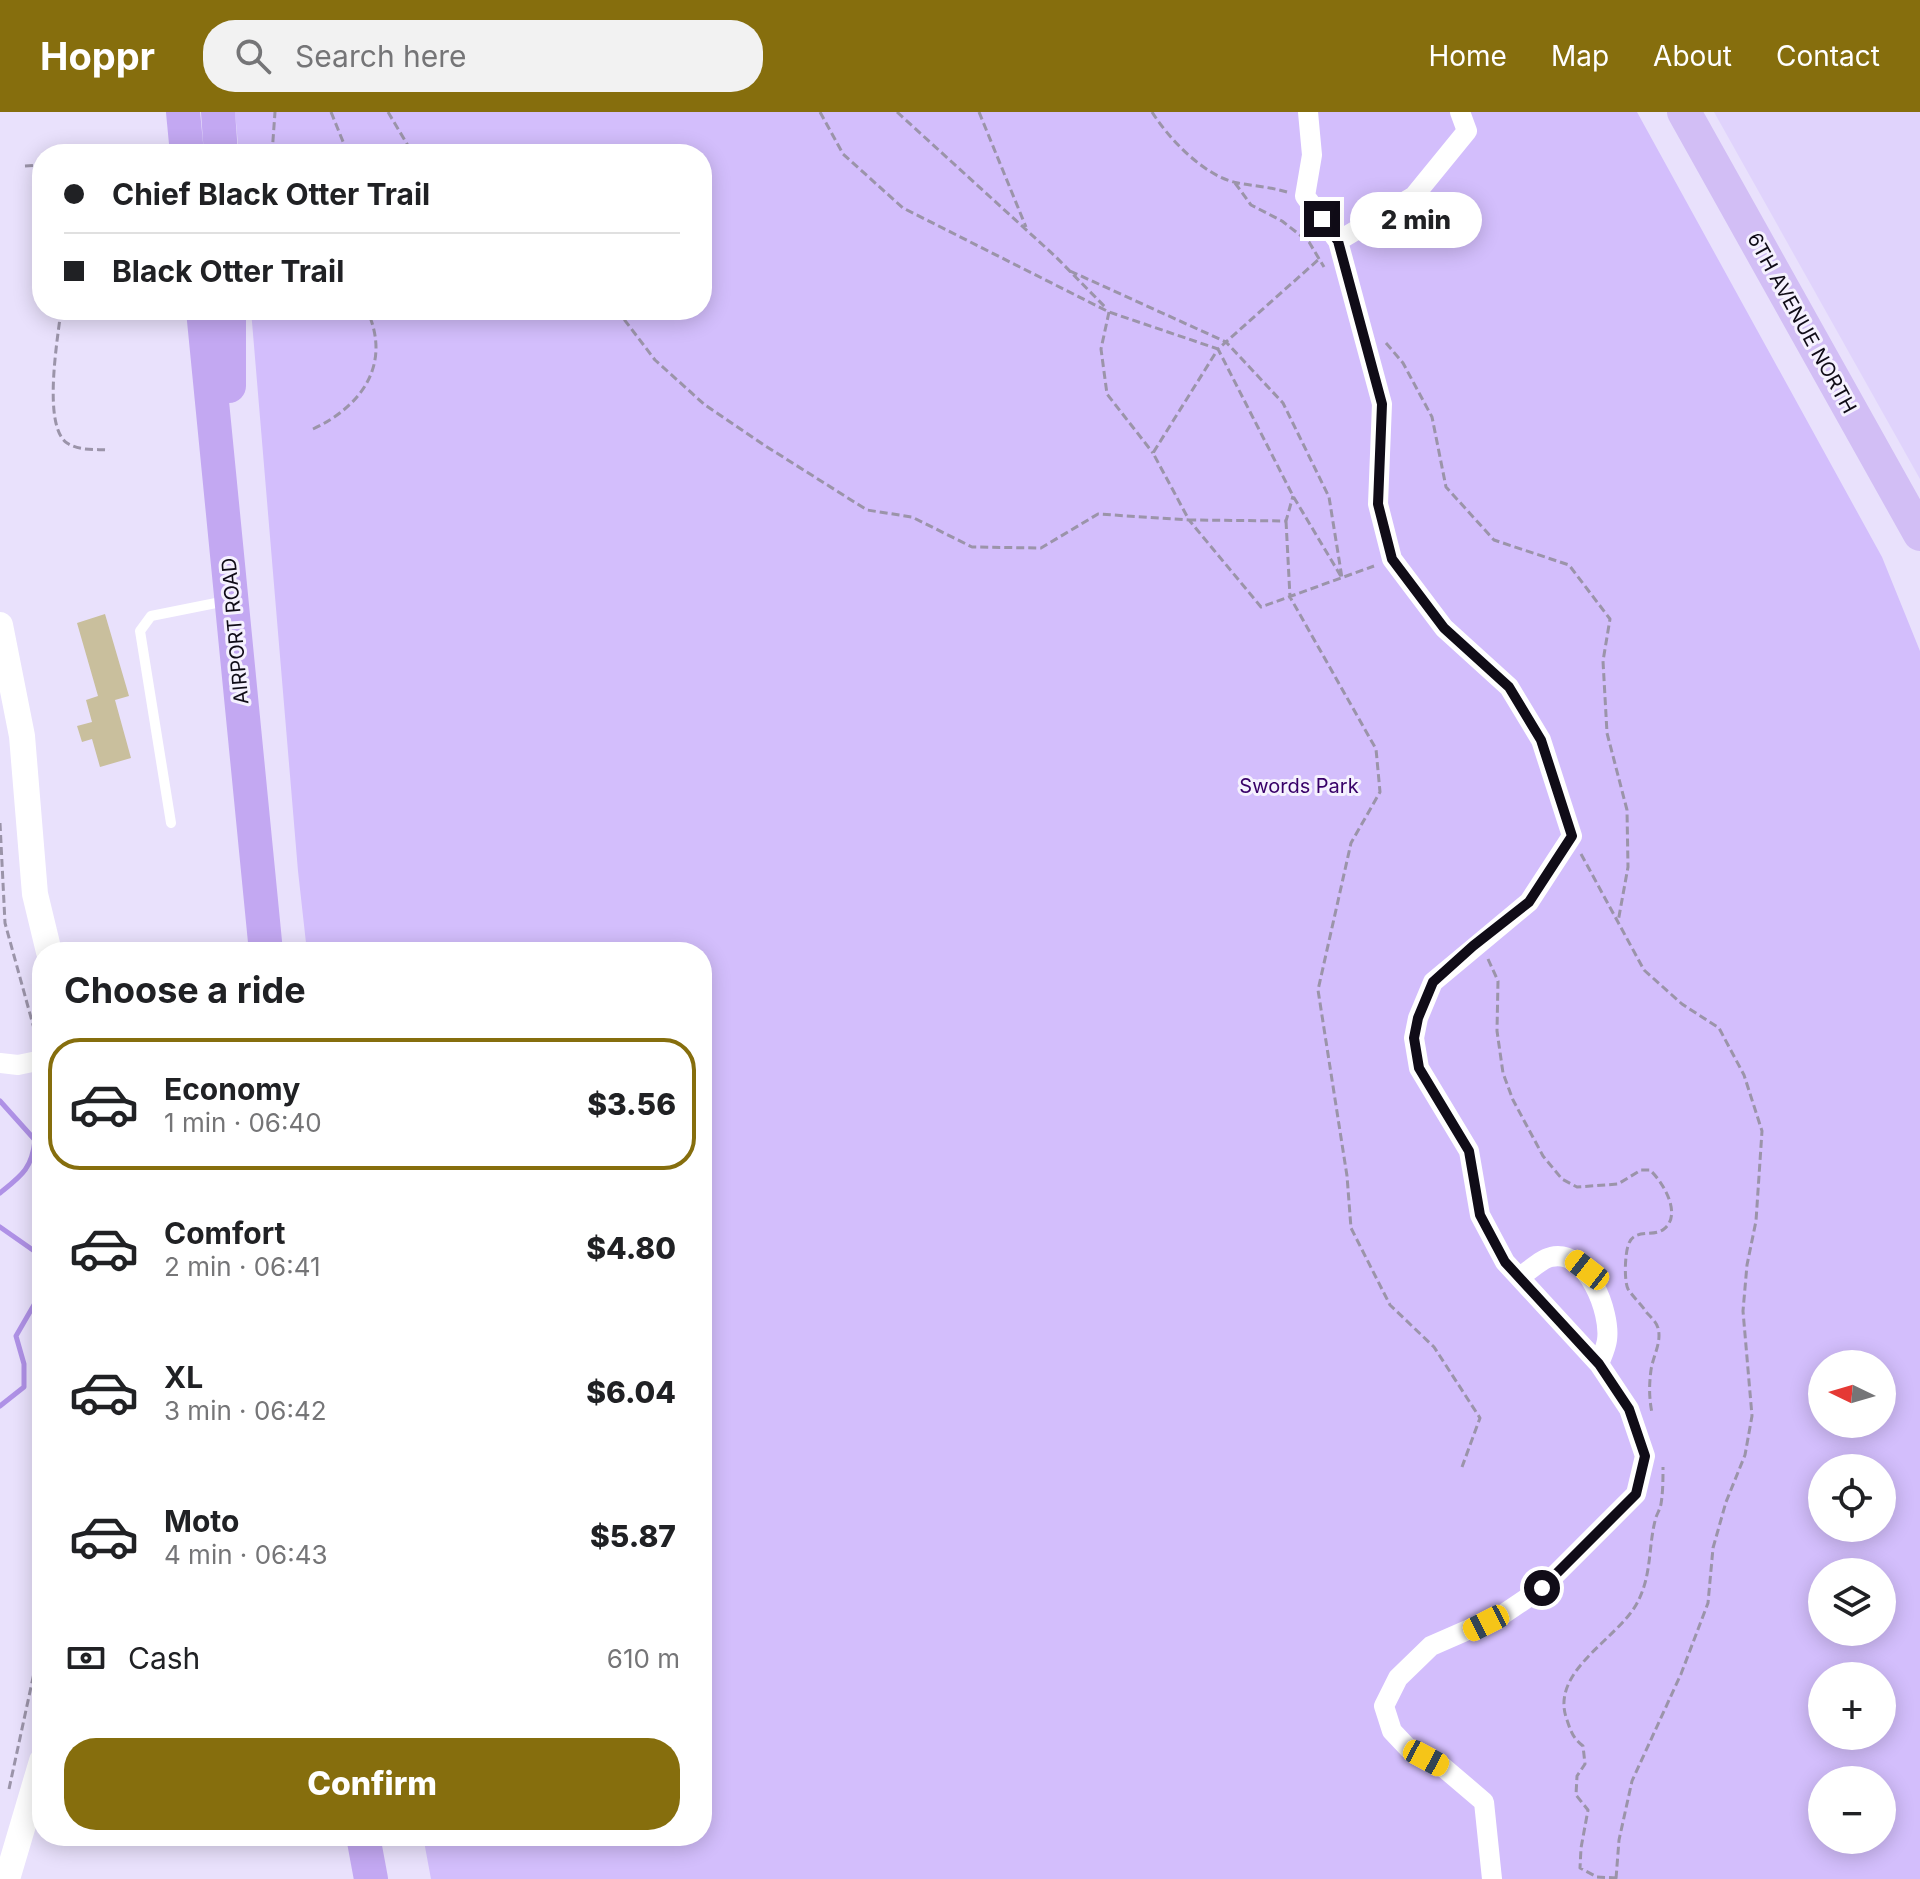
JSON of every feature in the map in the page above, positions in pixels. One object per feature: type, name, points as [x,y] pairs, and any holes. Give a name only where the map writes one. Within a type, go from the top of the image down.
[{"type":"highway","points":[[183,112],[186,144]]},
{"type":"highway","points":[[218,112],[220,144]]},
{"type":"highway","name":"AIRPORT ROAD","points":[[204,320],[265,942]]},
{"type":"highway","points":[[223,510],[229,320]]},
{"type":"highway","points":[[365,1846],[371,1879]]},
{"type":"main road","name":"6TH AVENUE NORTH","points":[[1684,112],[1920,534]]},
{"type":"street","points":[[1308,112],[1312,155],[1305,196],[1338,241],[1382,404],[1378,504],[1392,559],[1444,628],[1509,687],[1541,740],[1572,836],[1529,902],[1433,982],[1418,1018],[1414,1038],[1419,1068],[1469,1151],[1480,1215],[1505,1262],[1599,1364],[1629,1409],[1645,1456],[1636,1494],[1542,1588],[1502,1615],[1431,1646],[1398,1678],[1384,1706],[1392,1731],[1409,1749],[1443,1767],[1484,1802],[1492,1879]]},
{"type":"street","points":[[1338,241],[1414,196],[1467,131],[1460,112]]},
{"type":"street","points":[[0,625],[22,736],[35,894],[47,942]]},
{"type":"street","points":[[0,1063],[18,1065],[32,1062]]},
{"type":"street","points":[[1520,1277],[1551,1257],[1570,1257],[1587,1270],[1604,1309],[1607,1338],[1599,1364]]},
{"type":"street","points":[[7,1879],[32,1795]]},
{"type":"lane","points":[[171,823],[140,631],[151,616],[232,599]]},
{"type":"path","points":[[273,144],[275,112]]},
{"type":"path","points":[[331,112],[344,144]]},
{"type":"path","points":[[388,112],[407,144]]},
{"type":"path","points":[[820,112],[843,154],[903,208],[1109,312],[1218,349],[1293,496],[1342,578]]},
{"type":"path","points":[[897,112],[1027,230],[1109,312]]},
{"type":"path","points":[[979,112],[1027,230]]},
{"type":"path","points":[[1152,112],[1166,134],[1198,163],[1235,183],[1251,205],[1282,221],[1309,242],[1329,276]]},
{"type":"path","points":[[25,166],[32,166]]},
{"type":"path","points":[[1235,183],[1256,184],[1305,196]]},
{"type":"path","points":[[1153,453],[1218,349],[1338,241]]},
{"type":"path","points":[[1070,271],[1226,342],[1283,403],[1329,497],[1342,578]]},
{"type":"path","points":[[1109,312],[1101,349],[1107,394],[1153,453],[1189,520],[1261,607],[1392,559]]},
{"type":"path","points":[[60,320],[53,387],[57,427],[65,442],[83,449],[109,450]]},
{"type":"path","points":[[313,429],[333,420],[355,402],[370,378],[376,362],[372,320]]},
{"type":"path","points":[[625,320],[655,360],[705,405],[867,510],[912,517],[972,547],[1041,548],[1098,514],[1189,520],[1286,521]]},
{"type":"path","points":[[1363,337],[1378,333],[1403,363],[1432,417],[1446,487],[1494,540],[1569,565],[1610,619],[1603,661],[1607,733],[1627,810],[1628,867],[1618,922]]},
{"type":"path","points":[[1293,496],[1286,521],[1290,597],[1376,749],[1380,792],[1351,843],[1318,990],[1347,1176],[1351,1228],[1390,1305],[1434,1347],[1480,1418],[1462,1467]]},
{"type":"path","points":[[0,823],[5,923],[32,1018]]},
{"type":"path","points":[[1572,836],[1644,970],[1682,1004],[1719,1028],[1744,1075],[1762,1131],[1756,1221],[1747,1265],[1743,1311],[1752,1416],[1745,1455],[1726,1502],[1713,1548],[1708,1603],[1681,1674],[1632,1781],[1619,1840],[1616,1879]]},
{"type":"path","points":[[7,1797],[32,1682]]},
{"type":"shaded area","points":[[1714,112],[1920,112],[1920,479]]},
{"type":"green space","name":"Swords Park","points":[[235,112],[1637,112],[1882,557],[1920,651],[1920,1879],[431,1879],[425,1846],[712,1846],[712,942],[306,942],[252,320],[712,320],[712,144],[238,144]]},
{"type":"building","points":[[105,614],[129,696],[115,700],[131,758],[100,767],[92,739],[82,742],[77,726],[92,722],[86,700],[98,696],[77,623]]},
{"type":"waterway","points":[[0,1101],[32,1137]]},
{"type":"waterway","points":[[0,1193],[24,1171],[32,1154]]},
{"type":"waterway","points":[[0,1227],[32,1249]]},
{"type":"waterway","points":[[0,1406],[24,1387],[24,1364],[16,1336],[32,1308]]},
{"type":"route","points":[[1322,219],[1338,241],[1382,404],[1378,504],[1392,559],[1444,628],[1509,687],[1541,740],[1572,836],[1529,902],[1433,982],[1418,1018],[1414,1038],[1419,1068],[1469,1151],[1480,1215],[1505,1262],[1599,1364],[1629,1409],[1645,1456],[1636,1494],[1542,1588]]}]
